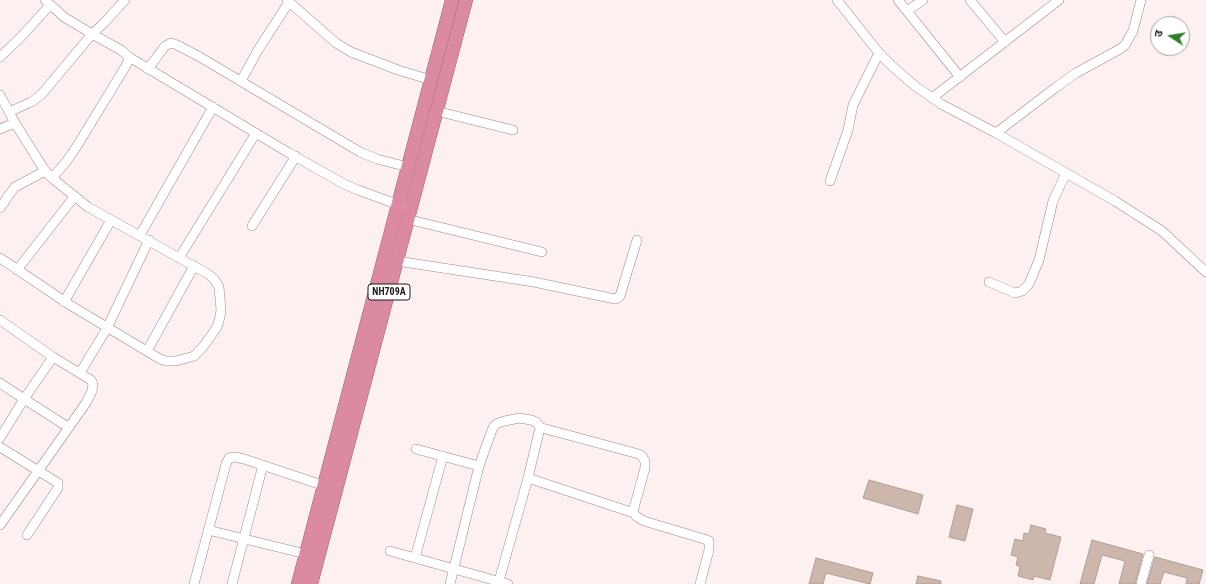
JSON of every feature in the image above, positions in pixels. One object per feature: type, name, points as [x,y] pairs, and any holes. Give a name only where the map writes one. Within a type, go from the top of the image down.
[{"type":"highway","name":"NH709A","points":[[312,584],[397,261],[405,211],[408,167],[452,0]]},
{"type":"highway","name":"NH709A","points":[[298,584],[405,211],[436,111],[466,0]]},
{"type":"street","points":[[10,112],[31,102],[41,95],[92,34],[125,0]]},
{"type":"street","points":[[837,0],[880,53],[892,66],[915,86],[932,98],[1115,201],[1162,231],[1206,272]]},
{"type":"street","points":[[898,0],[960,77]]},
{"type":"street","points":[[907,11],[923,0]]},
{"type":"street","points":[[970,0],[1005,42]]},
{"type":"street","points":[[932,98],[1059,0]]},
{"type":"street","points":[[996,133],[1076,73],[1125,45],[1133,31],[1141,0]]},
{"type":"street","points":[[241,81],[288,1],[336,43],[351,52],[398,70],[431,80]]},
{"type":"street","points":[[0,57],[20,38],[48,2],[64,18],[121,50],[148,69],[344,184],[405,211],[542,252]]},
{"type":"street","points":[[148,69],[165,46],[171,43],[200,57],[360,152],[377,159],[408,167]]},
{"type":"street","points":[[830,181],[848,130],[853,105],[880,53]]},
{"type":"street","points":[[52,178],[77,146],[127,64],[129,57]]},
{"type":"street","points":[[0,95],[15,124],[44,171],[74,197],[88,207],[149,240],[208,274],[214,279],[219,287],[221,310],[217,327],[202,348],[194,356],[170,362],[166,361],[64,302],[0,258]]},
{"type":"street","points":[[140,235],[213,107]]},
{"type":"street","points":[[436,111],[513,130]]},
{"type":"street","points":[[0,130],[15,124]]},
{"type":"street","points":[[180,258],[256,133]]},
{"type":"street","points":[[252,226],[296,156]]},
{"type":"street","points":[[0,208],[15,187],[44,171]]},
{"type":"street","points":[[989,282],[1015,293],[1022,291],[1029,284],[1039,260],[1053,201],[1066,173]]},
{"type":"street","points":[[17,270],[74,197]]},
{"type":"street","points":[[64,302],[111,220]]},
{"type":"street","points":[[80,373],[107,328],[149,240]]},
{"type":"street","points":[[397,261],[534,282],[615,299],[620,296],[637,240]]},
{"type":"street","points":[[147,351],[194,266]]},
{"type":"street","points":[[0,320],[53,357],[91,380],[93,387],[86,402],[0,525]]},
{"type":"street","points":[[0,438],[24,399],[53,357]]},
{"type":"street","points":[[0,382],[68,427]]},
{"type":"street","points":[[450,584],[479,466],[490,434],[494,426],[498,423],[514,419],[525,419],[536,422],[541,428],[641,455],[645,461],[645,468],[634,513]]},
{"type":"street","points":[[390,551],[504,583],[541,428]]},
{"type":"street","points":[[0,447],[58,483],[58,488],[27,535]]},
{"type":"street","points":[[416,449],[479,466]]},
{"type":"street","points":[[414,558],[443,456]]},
{"type":"street","points":[[194,584],[226,464],[229,458],[235,457],[263,465],[325,486]]},
{"type":"street","points":[[232,584],[263,465]]},
{"type":"street","points":[[528,478],[634,513],[644,521],[709,541],[710,550],[700,584]]},
{"type":"street","points":[[208,530],[306,554]]},
{"type":"street","points":[[1141,584],[1149,555]]},
{"type":"building","points":[[869,480],[923,495],[918,514],[863,498]]},
{"type":"building","points":[[957,505],[973,509],[965,541],[949,537]]},
{"type":"building","points":[[1031,525],[1046,529],[1045,533],[1061,537],[1050,580],[1034,576],[1033,580],[1018,576],[1020,567],[1016,565],[1018,557],[1011,555],[1015,539],[1023,541],[1024,533],[1029,534]]},
{"type":"building","points":[[1092,540],[1143,554],[1135,584],[1119,584],[1125,561],[1102,555],[1094,584],[1080,584]]},
{"type":"building","points":[[1155,557],[1203,570],[1199,584],[1186,584],[1187,578],[1164,572],[1160,584],[1147,584]]},
{"type":"building","points":[[816,558],[873,573],[870,584],[826,573],[823,584],[809,584]]},
{"type":"building","points":[[918,576],[941,581],[941,584],[916,584]]}]
